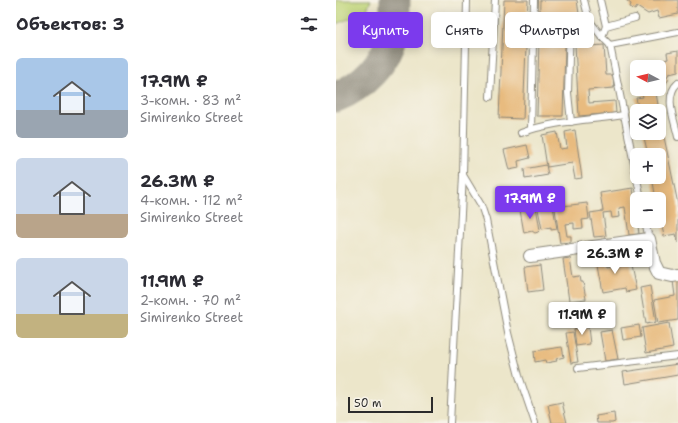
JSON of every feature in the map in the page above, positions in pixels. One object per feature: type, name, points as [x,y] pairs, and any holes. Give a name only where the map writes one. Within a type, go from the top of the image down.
[{"type":"street","points":[[530,256],[649,239],[654,263],[658,273],[672,276],[678,275]]},
{"type":"lane","points":[[450,423],[463,176],[467,0]]},
{"type":"lane","points":[[490,97],[495,0]]},
{"type":"lane","points":[[531,129],[534,0]]},
{"type":"lane","points":[[584,0],[587,12]]},
{"type":"lane","points":[[600,0],[606,26],[602,37]]},
{"type":"lane","points":[[606,26],[635,18]]},
{"type":"lane","points":[[594,27],[610,45],[640,192]]},
{"type":"lane","points":[[610,45],[678,32]]},
{"type":"lane","points":[[569,48],[568,93],[571,122]]},
{"type":"lane","points":[[678,83],[673,88],[670,101],[678,137]]},
{"type":"lane","points":[[520,133],[531,129],[571,122],[624,116]]},
{"type":"lane","points":[[463,176],[481,205],[486,220],[508,333],[519,376],[535,423]]},
{"type":"lane","points":[[647,228],[649,239]]},
{"type":"lane","points":[[578,368],[678,356]]},
{"type":"green space","points":[[336,0],[371,0],[366,12],[348,12],[348,19],[336,24]]},
{"type":"building","points":[[504,0],[528,0],[527,12],[505,12],[505,48],[526,48],[523,119],[499,118]]},
{"type":"building","points":[[540,0],[577,0],[579,12],[540,12]]},
{"type":"building","points":[[626,0],[678,0],[678,14],[659,18],[657,11],[648,14],[637,7],[635,10],[630,7],[631,4]]},
{"type":"building","points":[[604,45],[606,75],[613,75],[614,88],[588,90],[589,103],[615,101],[616,113],[579,116],[575,48],[594,48],[594,46]]},
{"type":"building","points":[[539,48],[565,48],[563,116],[537,116]]},
{"type":"building","points":[[678,51],[678,72],[669,74],[666,78],[666,60],[665,60],[668,59],[667,53]]},
{"type":"building","points":[[656,96],[658,104],[637,104],[636,98]]},
{"type":"building","points":[[575,130],[582,178],[575,179],[572,163],[547,167],[542,135],[557,132],[560,149],[567,148],[565,132]]},
{"type":"building","points":[[645,140],[665,140],[678,204],[678,243],[676,234],[664,236],[662,228],[666,228],[666,192],[655,192],[653,184],[666,184],[666,148],[646,148]]},
{"type":"building","points":[[527,145],[530,158],[518,161],[519,168],[509,170],[504,150]]},
{"type":"building","points":[[546,165],[548,175],[525,179],[524,169]]},
{"type":"building","points":[[633,188],[634,192],[630,192],[630,228],[638,228],[639,234],[629,235],[625,207],[619,208],[620,217],[612,218],[611,212],[603,213],[606,236],[594,237],[590,213],[603,211],[600,193]]},
{"type":"building","points":[[552,201],[557,229],[551,230],[551,227],[542,229],[537,204]]},
{"type":"building","points":[[562,201],[563,206],[587,203],[589,219],[582,220],[583,228],[574,229],[574,223],[565,224],[567,236],[571,236],[571,242],[560,243],[554,202]]},
{"type":"building","points":[[536,207],[540,230],[535,233],[532,231],[524,233],[520,210]]},
{"type":"building","points":[[605,252],[608,267],[630,261],[636,290],[626,292],[625,288],[603,292],[596,254]]},
{"type":"building","points":[[570,258],[573,277],[580,276],[581,282],[583,282],[586,299],[569,301],[563,259]]},
{"type":"building","points":[[540,265],[543,290],[528,292],[525,267]]},
{"type":"building","points":[[678,280],[678,320],[658,323],[654,300],[675,296],[673,281]]},
{"type":"building","points":[[650,286],[656,322],[646,324],[640,288]]},
{"type":"building","points":[[669,323],[673,348],[646,353],[642,328]]},
{"type":"building","points":[[639,325],[641,337],[623,340],[621,328]]},
{"type":"building","points":[[588,327],[590,344],[576,346],[574,329]]},
{"type":"building","points":[[612,330],[618,359],[605,361],[600,332]]},
{"type":"building","points":[[573,332],[578,362],[571,363],[566,333]]},
{"type":"building","points":[[562,347],[564,357],[556,359],[557,361],[546,363],[545,360],[535,362],[534,351]]},
{"type":"building","points":[[678,364],[678,375],[625,384],[623,372]]},
{"type":"building","points":[[562,402],[567,423],[552,423],[548,405]]},
{"type":"building","points":[[614,413],[615,422],[597,423],[596,416]]},
{"type":"taxiway","points":[[336,97],[355,87],[364,80],[385,55],[393,34],[395,21],[395,0]]}]
